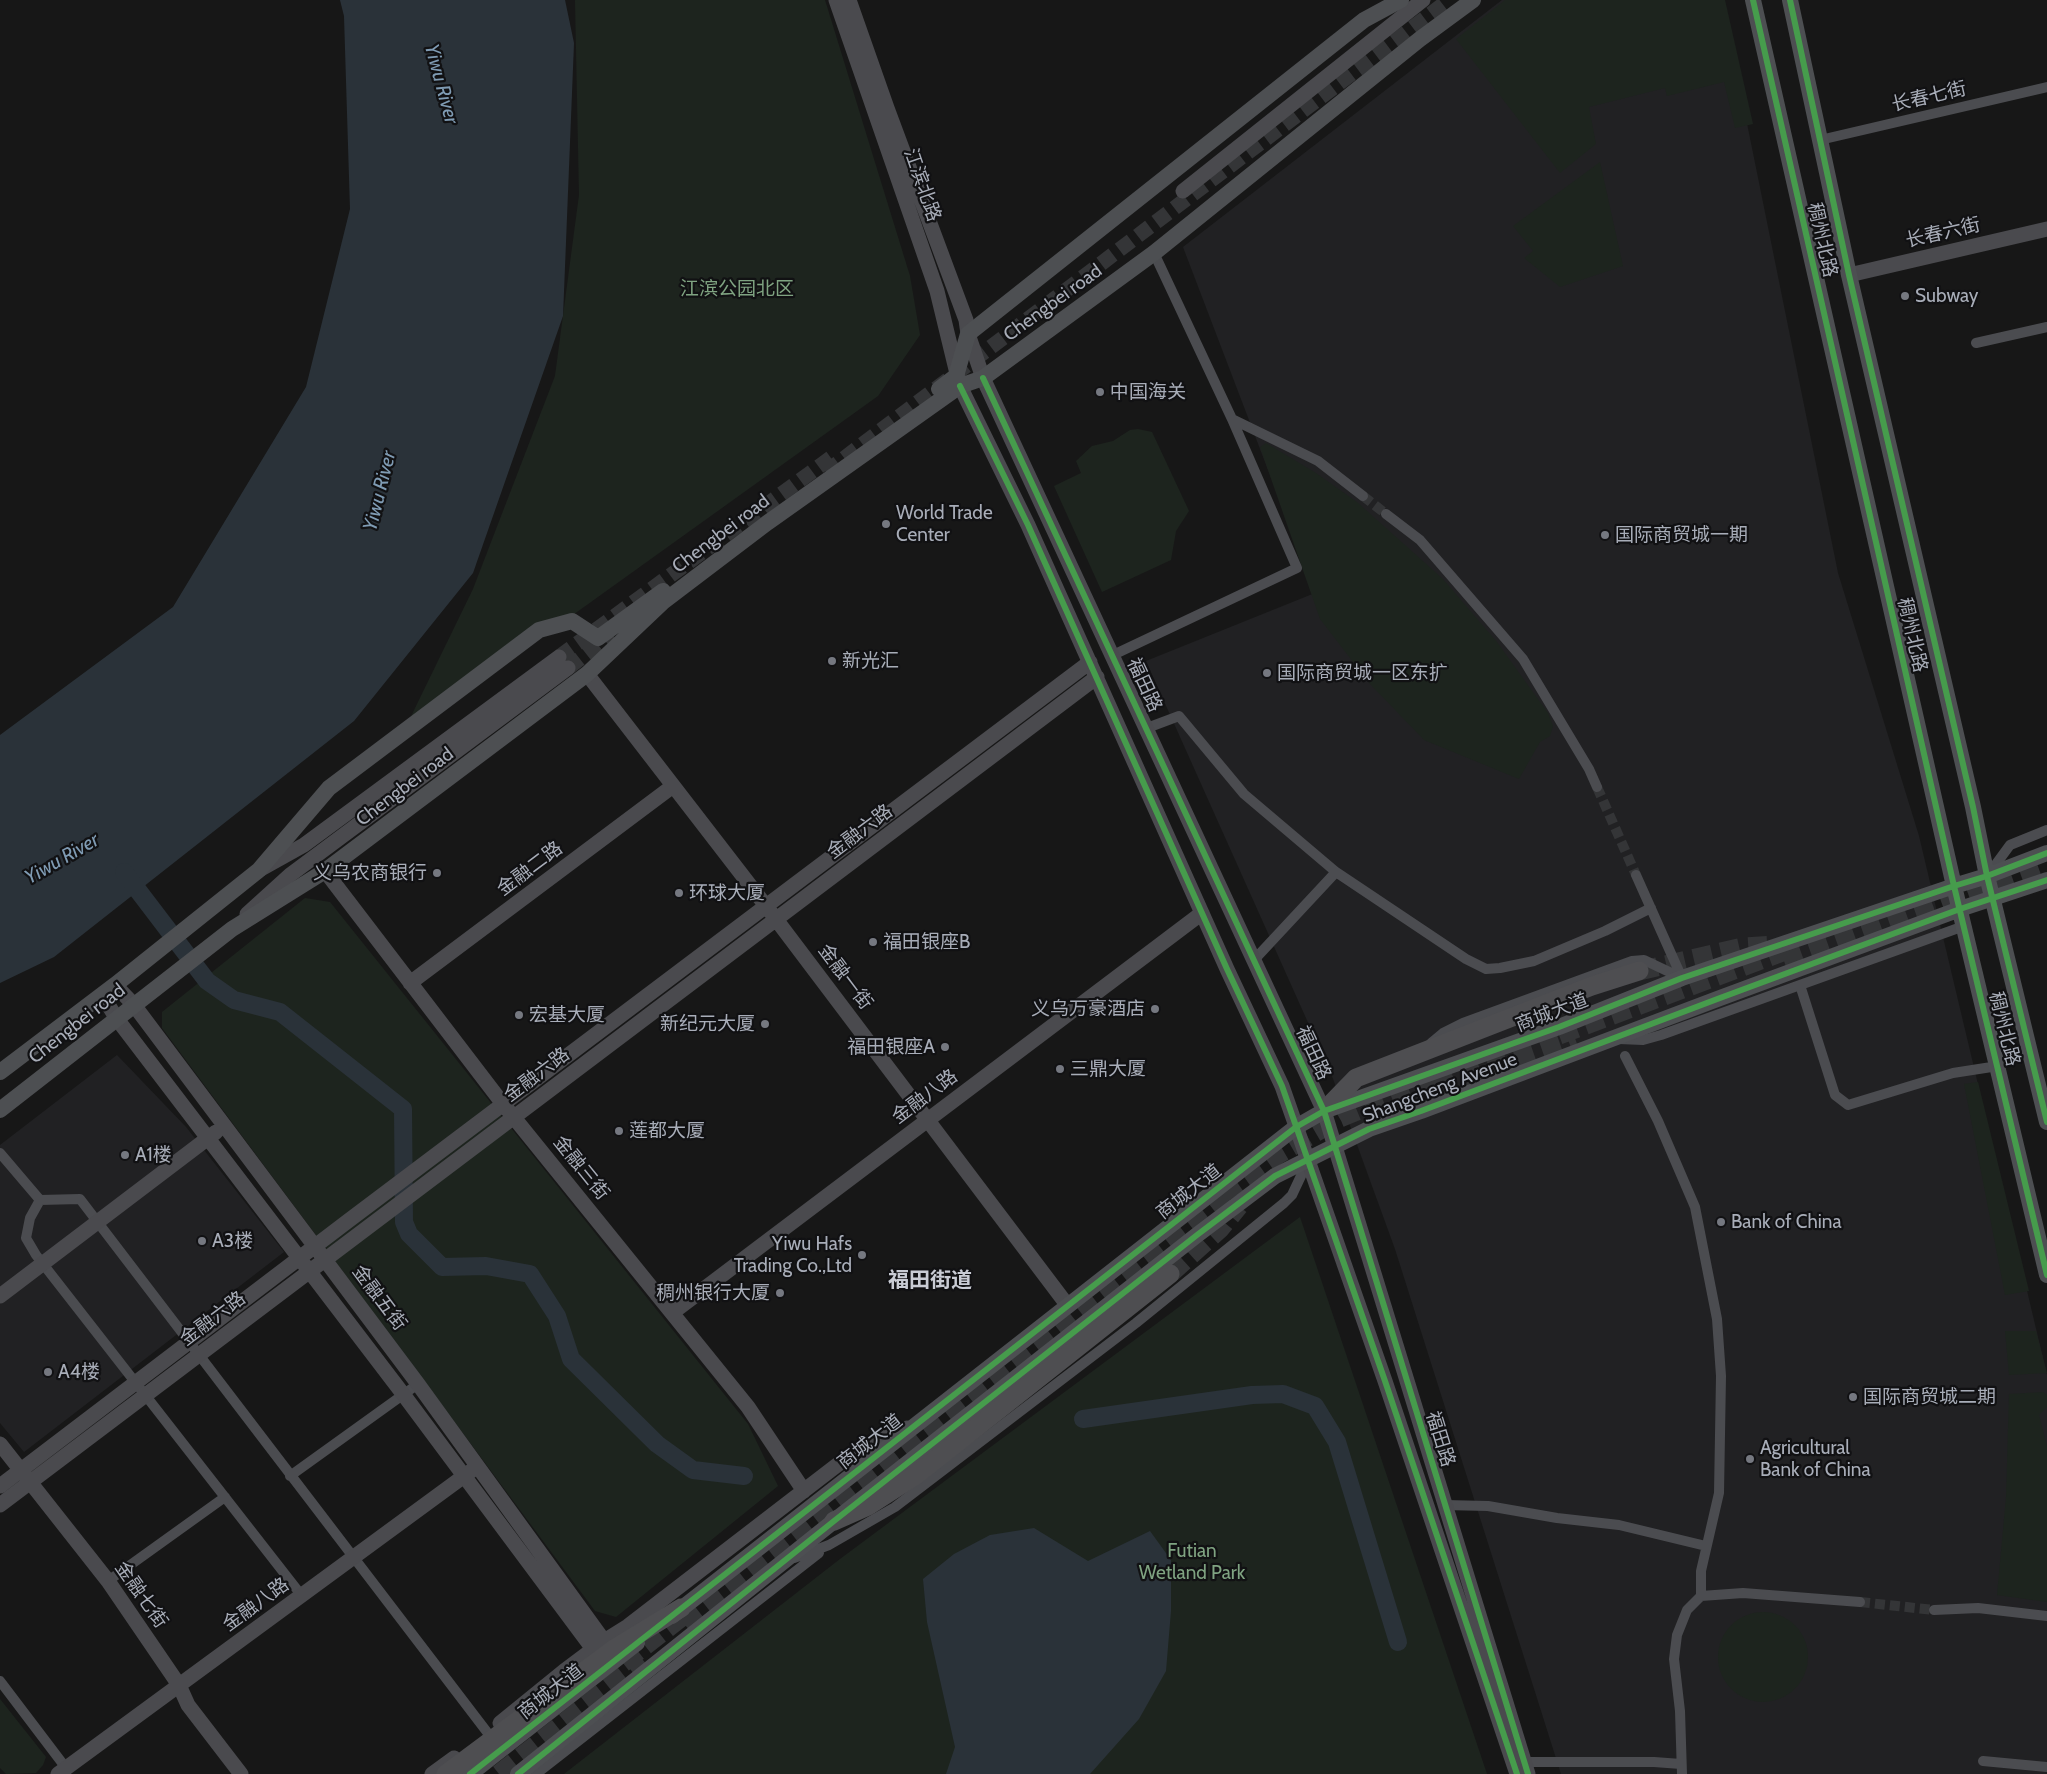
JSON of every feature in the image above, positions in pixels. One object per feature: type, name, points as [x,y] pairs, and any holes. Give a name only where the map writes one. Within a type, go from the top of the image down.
[{"type":"highway","points":[[1324,1111],[1356,1078],[1592,986],[1639,971]]},
{"type":"highway","points":[[834,1521],[868,1506],[916,1475],[1170,1274]]},
{"type":"highway","points":[[446,1774],[614,1649],[681,1608]]},
{"type":"main road","name":"Chengbei road","points":[[968,334],[1364,20],[1401,0]]},
{"type":"main road","name":"Chengbei road","points":[[0,1072],[108,990],[259,870],[329,788],[539,630],[572,621],[598,638],[958,381],[984,378],[1154,253],[1420,39],[1473,0]]},
{"type":"main road","name":"稠州北路","points":[[1752,0],[1954,886],[2047,1275]]},
{"type":"main road","name":"稠州北路","points":[[1790,0],[1849,276],[1973,807],[1987,876],[2047,1122]]},
{"type":"main road","points":[[958,381],[968,334]]},
{"type":"main road","name":"Chengbei road","points":[[0,1110],[226,933],[325,871],[587,674],[663,602],[958,381]]},
{"type":"main road","name":"商城大道","points":[[470,1774],[1296,1128],[1324,1111],[1559,1027],[1682,978],[1987,876],[2047,853]]},
{"type":"main road","name":"Shangcheng Avenue","points":[[518,1774],[834,1521],[1275,1176],[1369,1129],[1960,909],[2047,880]]},
{"type":"street","name":"江滨北路","points":[[836,0],[937,290],[958,381]]},
{"type":"street","name":"江滨北路","points":[[850,0],[887,108],[966,320],[968,334],[984,378]]},
{"type":"street","points":[[1183,190],[1423,0]]},
{"type":"street","name":"长春七街","points":[[1820,140],[2047,87]]},
{"type":"street","name":"长春六街","points":[[1849,276],[2047,229]]},
{"type":"street","points":[[1113,655],[1297,568],[1232,419],[1154,253]]},
{"type":"street","points":[[1976,343],[2047,326]]},
{"type":"street","name":"福田路","points":[[984,378],[1324,1111],[1444,1505],[1521,1768]]},
{"type":"street","name":"福田路","points":[[958,381],[1028,525],[1202,913],[1282,1086],[1521,1768]]},
{"type":"street","points":[[1232,419],[1318,462],[1363,496]]},
{"type":"street","points":[[1386,514],[1420,540],[1524,659],[1589,769],[1597,787]]},
{"type":"street","points":[[226,933],[290,875],[563,662],[304,845],[259,870]]},
{"type":"street","name":"金融六路","points":[[0,1505],[25,1476],[136,1383],[1090,662]]},
{"type":"street","name":"金融一街","points":[[587,674],[766,906],[1068,1306]]},
{"type":"street","name":"金融六路","points":[[0,1486],[25,1476],[146,1395],[1097,677]]},
{"type":"street","points":[[1147,728],[1179,716],[1244,794],[1336,872],[1466,959],[1486,969],[1534,961],[1605,931],[1650,908]]},
{"type":"street","name":"金融二路","points":[[410,984],[673,786]]},
{"type":"street","points":[[1987,876],[2010,845],[2047,830]]},
{"type":"street","name":"金融三街","points":[[325,871],[503,1104],[748,1407],[804,1491]]},
{"type":"street","points":[[1254,960],[1336,872]]},
{"type":"street","points":[[1636,875],[1682,978]]},
{"type":"street","name":"金融八路","points":[[672,1313],[1202,913]]},
{"type":"street","points":[[1613,1038],[1643,1040],[1661,1035],[1964,926]]},
{"type":"street","points":[[1414,1056],[1443,1033],[1463,1023],[1632,961],[1644,960],[1682,978]]},
{"type":"street","points":[[1800,985],[1835,1095],[1848,1105],[1953,1073],[1998,1066]]},
{"type":"street","name":"金融五街","points":[[108,990],[134,1005],[418,1384],[471,1472]]},
{"type":"street","name":"金融五街","points":[[108,990],[117,1019],[403,1394],[471,1472],[599,1645]]},
{"type":"street","points":[[1521,1768],[1654,1762],[1681,1769],[1680,1710],[1674,1659],[1677,1635],[1687,1610],[1700,1596],[1701,1571],[1719,1493],[1721,1385],[1717,1319],[1695,1207],[1658,1121],[1625,1056]]},
{"type":"street","points":[[0,1296],[223,1126]]},
{"type":"street","points":[[0,1153],[40,1200]]},
{"type":"street","points":[[536,1774],[829,1545],[895,1507],[1144,1317],[1284,1203],[1292,1195],[1308,1161]]},
{"type":"street","points":[[40,1200],[80,1199],[487,1732]]},
{"type":"street","points":[[40,1200],[30,1218],[26,1238],[43,1264],[302,1596]]},
{"type":"street","points":[[290,1476],[418,1384]]},
{"type":"street","points":[[432,1774],[858,1449],[916,1425]]},
{"type":"street","name":"金融七街","points":[[0,1444],[108,1581],[179,1685],[188,1706],[241,1774]]},
{"type":"street","name":"金融八路","points":[[62,1771],[471,1472]]},
{"type":"street","points":[[108,1581],[225,1497]]},
{"type":"street","points":[[1444,1505],[1488,1506],[1557,1518],[1619,1525],[1706,1546]]},
{"type":"street","points":[[780,1564],[829,1545]]},
{"type":"street","points":[[1700,1596],[1743,1593],[1860,1602]]},
{"type":"street","points":[[1934,1610],[1978,1608],[2047,1616]]},
{"type":"street","points":[[0,1681],[62,1771]]},
{"type":"street","points":[[1983,1761],[2047,1767]]},
{"type":"shaded area","points":[[1502,0],[1722,0],[1838,573],[1919,836],[2047,1375],[2047,1774],[1561,1774],[1395,1249],[1332,1076],[1146,661],[1315,593],[1183,247]]},
{"type":"shaded area","points":[[117,1055],[186,1127],[284,1252],[24,1452],[0,1423],[0,1145]]},
{"type":"green space","name":"江滨公园北区","points":[[575,0],[825,0],[910,276],[920,335],[878,396],[400,739],[473,589],[555,376],[579,195]]},
{"type":"green space","points":[[1505,0],[1725,0],[1753,124],[1735,128],[1724,82],[1667,96],[1665,88],[1589,107],[1596,144],[1560,173],[1456,39]]},
{"type":"green space","points":[[1600,162],[1623,266],[1560,287],[1524,258],[1533,251],[1513,226]]},
{"type":"green space","points":[[1138,429],[1152,432],[1189,511],[1176,531],[1171,560],[1102,592],[1054,486],[1081,473],[1076,461],[1092,446],[1113,441],[1130,430]]},
{"type":"green space","points":[[1266,443],[1316,473],[1357,502],[1443,579],[1497,642],[1548,713],[1553,726],[1550,736],[1540,742],[1519,779],[1424,740],[1370,684],[1320,619],[1260,447]]},
{"type":"green space","points":[[305,898],[330,902],[748,1424],[778,1486],[616,1617],[595,1611],[162,1028],[162,1012]]},
{"type":"green space","points":[[1978,1082],[2029,1291],[2005,1295],[1964,1084]]},
{"type":"green space","name":"Futian Wetland Park","points":[[1300,1217],[1487,1774],[564,1774],[840,1559]]},
{"type":"green space","points":[[2005,1331],[2036,1331],[2047,1373],[2009,1375]]},
{"type":"green space","points":[[2043,1392],[2047,1395],[2047,1407],[2039,1415],[2047,1446],[2047,1602],[1997,1595],[2006,1497],[2009,1394]]},
{"type":"green space","points":[[1763,1612],[1780,1615],[1795,1625],[1805,1640],[1808,1657],[1805,1674],[1795,1689],[1780,1699],[1763,1702],[1746,1699],[1731,1689],[1721,1674],[1718,1657],[1721,1640],[1731,1625],[1746,1615]]},
{"type":"green space","points":[[0,1699],[46,1757],[43,1765],[36,1773],[6,1774],[0,1768]]},
{"type":"water","name":"Yiwu River","points":[[340,0],[565,0],[574,43],[563,316],[473,573],[354,721],[54,957],[0,983],[0,735],[173,607],[306,387],[350,209],[344,16]]},
{"type":"water","points":[[1034,1528],[1088,1561],[1150,1531],[1171,1560],[1171,1611],[1166,1671],[1139,1719],[1090,1774],[946,1774],[955,1747],[927,1622],[923,1579],[954,1554],[990,1535]]},
{"type":"waterway","points":[[124,872],[207,981],[234,1000],[280,1012],[403,1109],[404,1222],[409,1234],[442,1267],[486,1266],[530,1274],[557,1316],[571,1359],[657,1444],[693,1470],[744,1476]]},
{"type":"waterway","points":[[1083,1419],[1252,1395],[1283,1394],[1315,1406],[1337,1442],[1398,1642]]},
{"type":"tunnel","points":[[826,472],[1449,0]]},
{"type":"tunnel","points":[[559,657],[832,457]]},
{"type":"tunnel","points":[[1363,496],[1386,514]]},
{"type":"tunnel","points":[[568,668],[612,634]]},
{"type":"tunnel","points":[[1597,787],[1636,875]]},
{"type":"tunnel","points":[[1784,961],[2047,866]]},
{"type":"tunnel","points":[[1639,971],[1743,947],[1775,945]]},
{"type":"tunnel","points":[[1559,1035],[1796,947]]},
{"type":"tunnel","points":[[1436,1086],[1575,1038]]},
{"type":"tunnel","points":[[1222,1194],[1279,1154],[1340,1118],[1446,1075]]},
{"type":"tunnel","points":[[686,1626],[1239,1192]]},
{"type":"tunnel","points":[[1170,1274],[1220,1229],[1239,1206]]},
{"type":"tunnel","points":[[1860,1602],[1934,1610]]},
{"type":"tunnel","points":[[623,1663],[692,1609]]},
{"type":"tunnel","points":[[499,1774],[643,1660]]},
{"type":"cycle path","points":[[1753,0],[1954,886],[2047,1275]]},
{"type":"cycle path","points":[[1790,0],[1849,275],[1973,807],[1987,876],[2047,1122]]},
{"type":"cycle path","points":[[983,378],[1324,1111],[1528,1774]]},
{"type":"cycle path","points":[[960,386],[1028,525],[1227,969],[1282,1086],[1385,1381],[1517,1774]]},
{"type":"cycle path","points":[[470,1774],[1296,1127],[1324,1111],[1559,1027],[1682,978],[1987,876],[2047,853]]},
{"type":"cycle path","points":[[518,1774],[834,1521],[1197,1235],[1275,1176],[1369,1129],[1960,909],[2047,880]]},
{"type":"place","name":"Subway","points":[[1905,296]]},
{"type":"place","name":"中国海关","points":[[1100,392]]},
{"type":"place","name":"World Trade Center","points":[[886,524]]},
{"type":"place","name":"国际商贸城一期","points":[[1605,535]]},
{"type":"place","name":"新光汇","points":[[832,661]]},
{"type":"place","name":"国际商贸城一区东扩","points":[[1267,673]]},
{"type":"place","name":"义乌农商银行","points":[[437,873]]},
{"type":"place","name":"环球大厦","points":[[679,893]]},
{"type":"place","name":"福田银座B","points":[[873,942]]},
{"type":"place","name":"义乌万豪酒店","points":[[1155,1009]]},
{"type":"place","name":"宏基大厦","points":[[519,1015]]},
{"type":"place","name":"新纪元大厦","points":[[765,1024]]},
{"type":"place","name":"福田银座A","points":[[945,1047]]},
{"type":"place","name":"三鼎大厦","points":[[1060,1069]]},
{"type":"place","name":"莲都大厦","points":[[619,1131]]},
{"type":"place","name":"A1楼","points":[[125,1155]]},
{"type":"place","name":"Bank of China","points":[[1721,1222]]},
{"type":"place","name":"A3楼","points":[[202,1241]]},
{"type":"place","name":"Yiwu Hafs Trading Co.,Ltd","points":[[862,1255]]},
{"type":"place","name":"稠州银行大厦","points":[[780,1293]]},
{"type":"place","name":"A4楼","points":[[48,1372]]},
{"type":"place","name":"国际商贸城二期","points":[[1853,1397]]},
{"type":"place","name":"Agricultural Bank of China","points":[[1750,1459]]},
{"type":"district","name":"福田街道","points":[[930,1281]]}]
